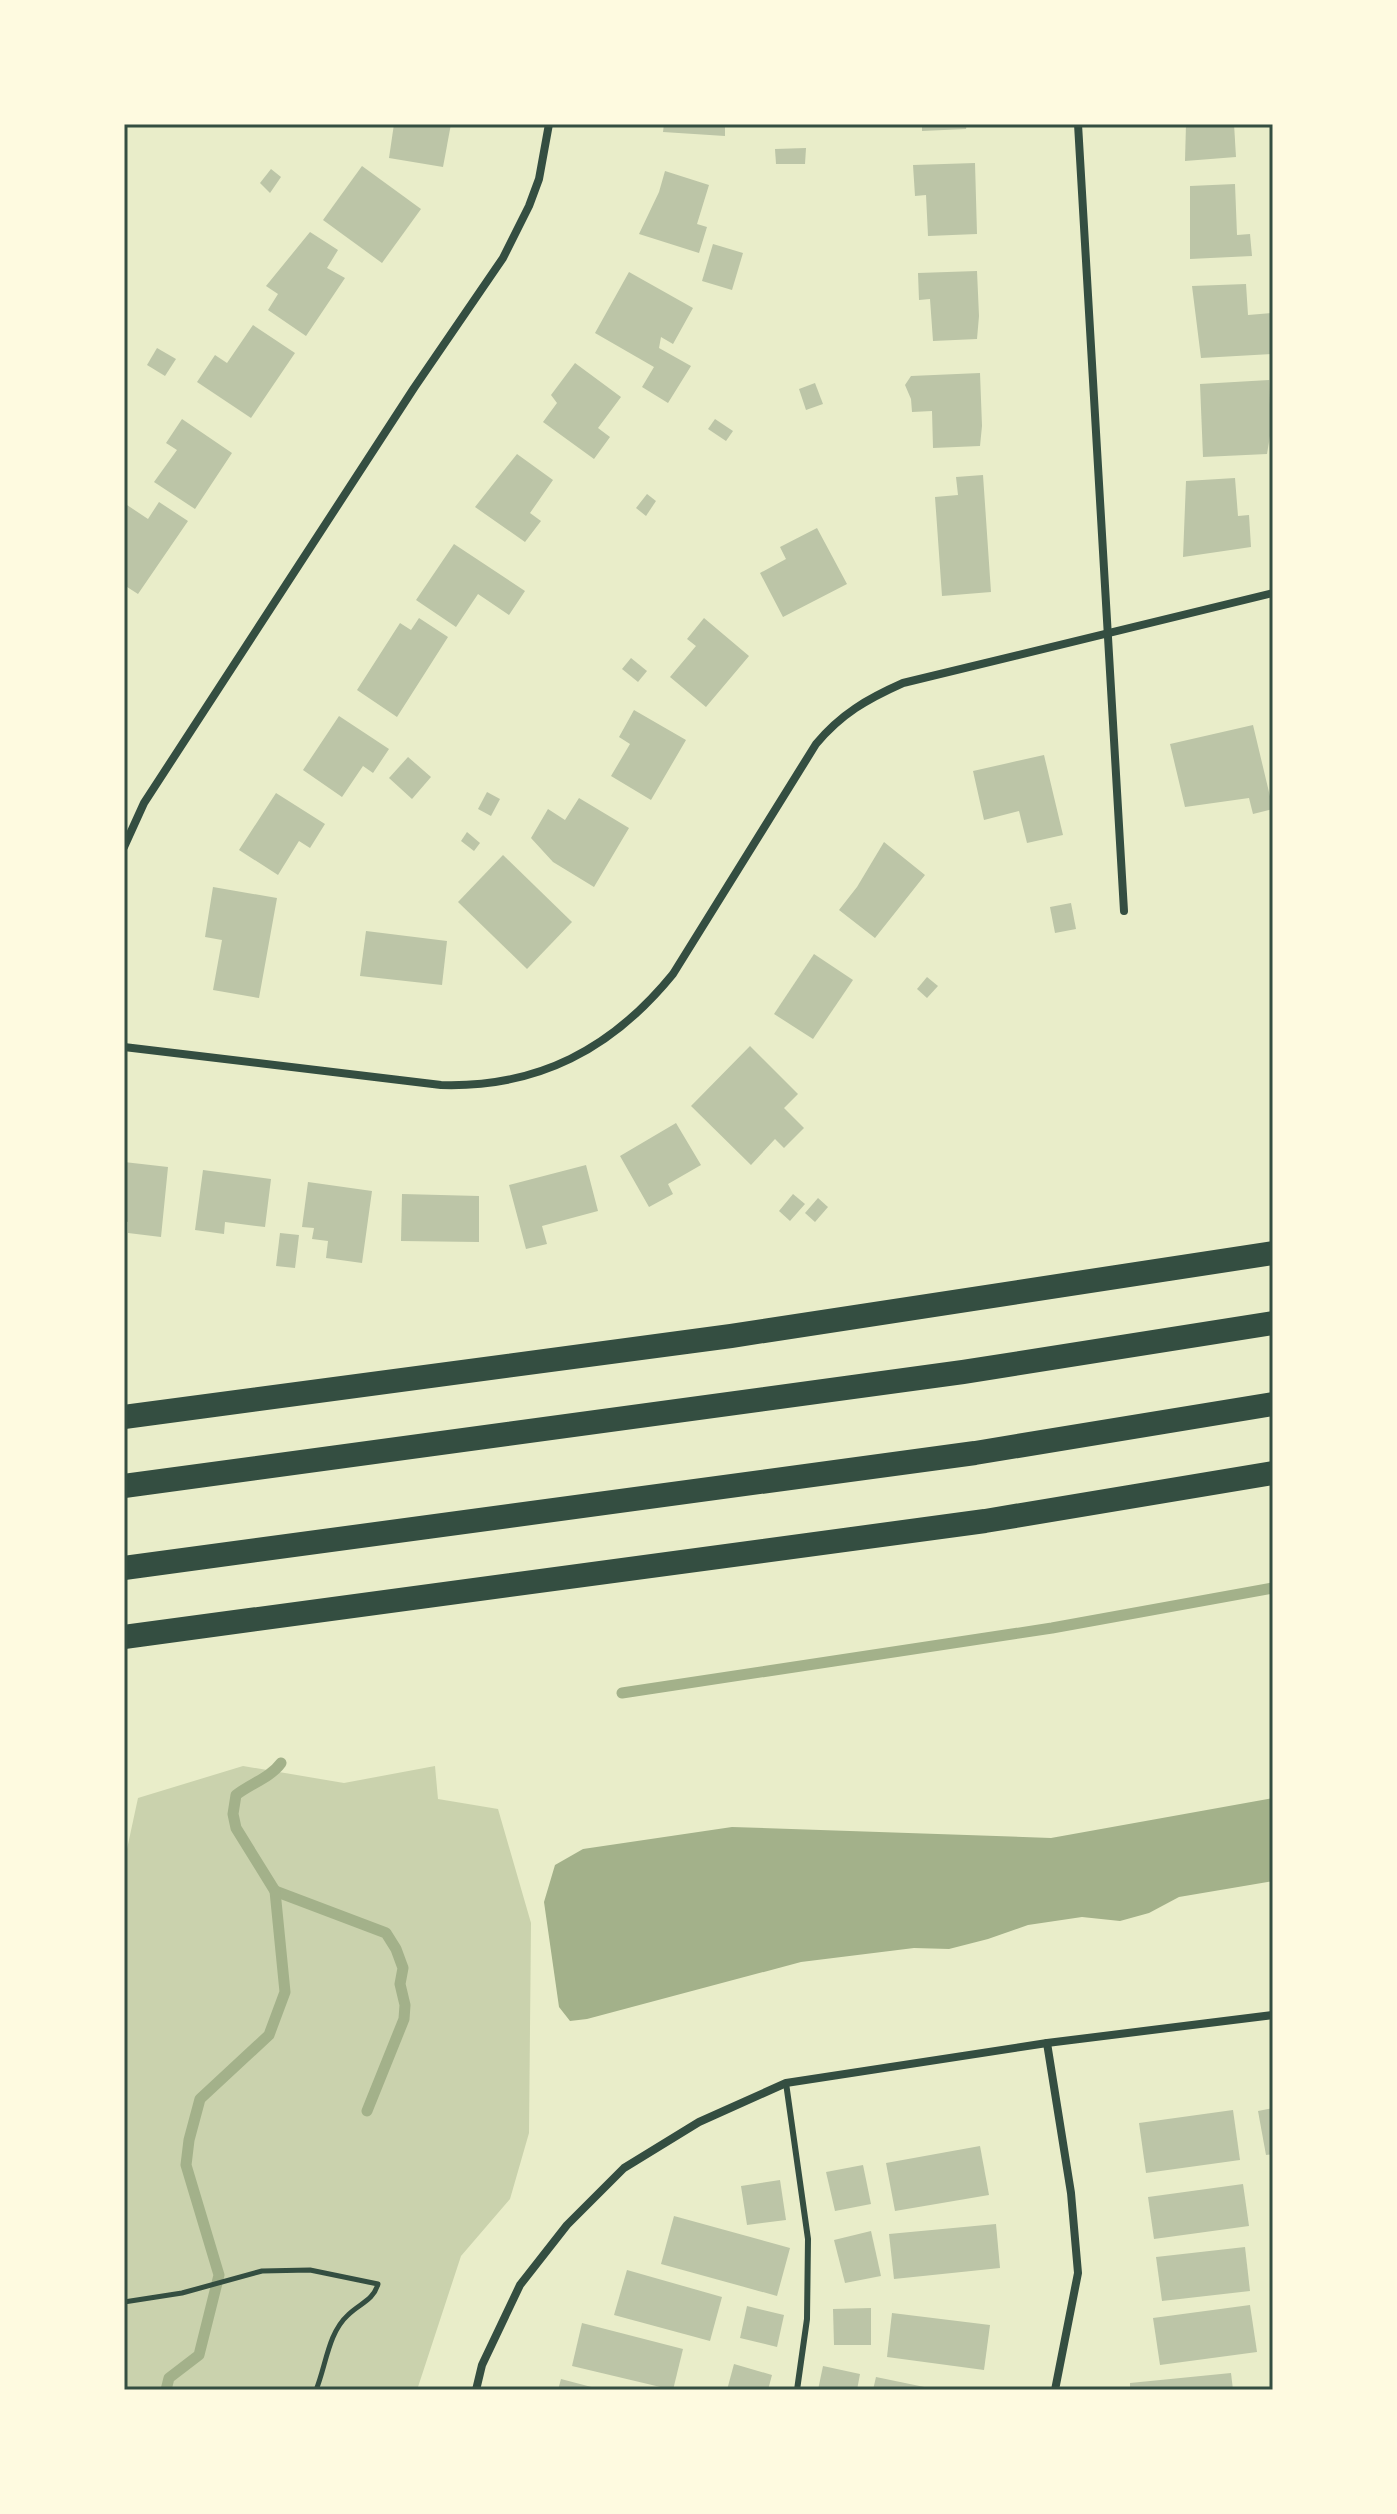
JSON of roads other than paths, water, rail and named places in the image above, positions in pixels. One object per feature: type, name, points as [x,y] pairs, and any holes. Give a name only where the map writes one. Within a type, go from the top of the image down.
[{"type":"highway","points":[[124,1417],[731,1336],[1273,1253]]},
{"type":"highway","points":[[124,1486],[963,1372],[1273,1323]]},
{"type":"highway","points":[[124,1568],[975,1453],[1273,1404]]},
{"type":"highway","points":[[124,1637],[985,1521],[1273,1473]]},
{"type":"street","points":[[124,847],[152,790],[414,388],[503,258],[539,179],[549,124]]},
{"type":"street","points":[[1078,124],[1124,911]]},
{"type":"street","points":[[124,1047],[441,1085],[467,1086],[543,1072],[590,1050],[655,996],[673,974],[816,744],[830,727],[864,701],[903,683],[1273,593]]},
{"type":"street","points":[[476,2390],[482,2365],[520,2285],[567,2225],[624,2168],[699,2122],[786,2083],[1047,2043],[1273,2015]]},
{"type":"street","points":[[1047,2043],[1071,2193],[1078,2273],[1055,2390]]},
{"type":"lane","points":[[786,2083],[808,2239],[807,2319],[797,2390]]},
{"type":"waterway","points":[[622,1693],[1052,1628],[1273,1588]]},
{"type":"waterway","points":[[166,2390],[169,2378],[199,2355],[219,2275],[186,2165],[200,2099],[269,2035],[285,1992],[275,1891],[236,1828],[233,1814],[236,1795],[281,1763]]},
{"type":"waterway","points":[[275,1891],[386,1933],[396,1949],[403,1968],[400,1984],[405,2005],[404,2019],[367,2111]]}]
